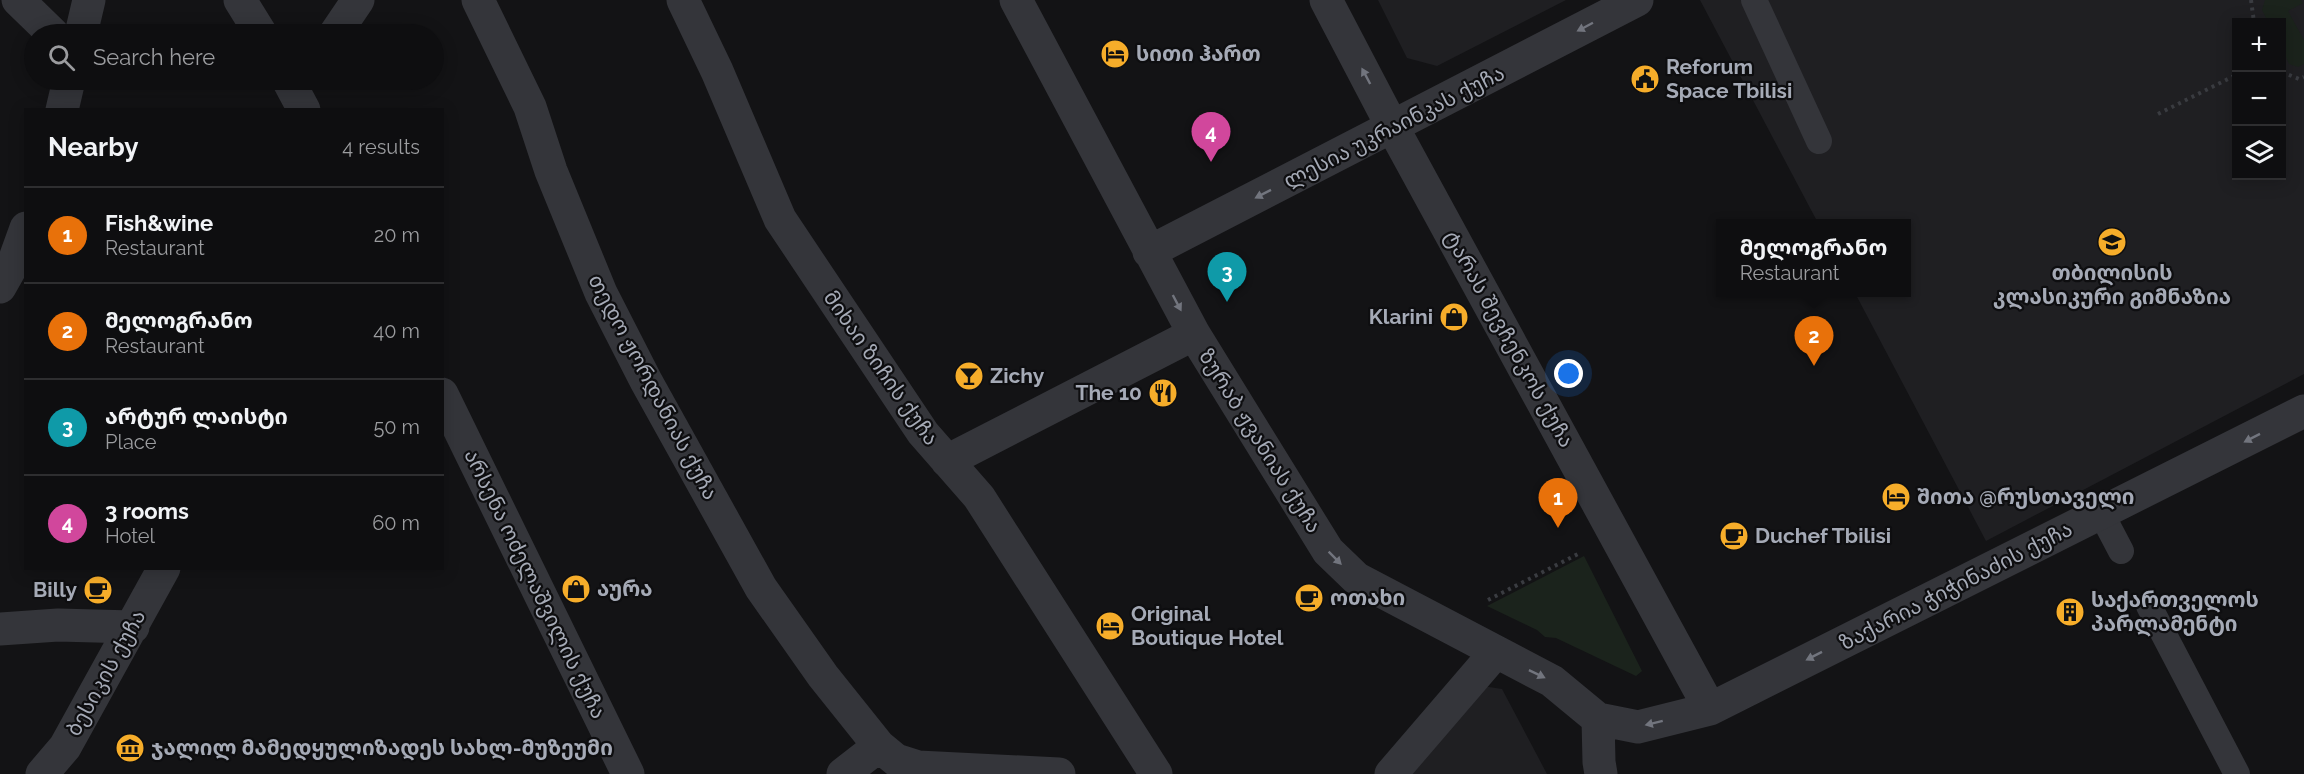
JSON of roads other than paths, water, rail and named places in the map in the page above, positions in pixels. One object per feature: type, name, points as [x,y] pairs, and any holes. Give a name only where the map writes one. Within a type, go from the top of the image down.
[{"type":"street","points":[[18,0],[43,24]]},
{"type":"street","points":[[83,24],[89,0]]},
{"type":"street","points":[[240,0],[255,24]]},
{"type":"street","points":[[342,24],[358,0]]},
{"type":"street","name":"თედო ჟორდანიას ქუჩა","points":[[478,0],[530,107],[551,171],[601,293],[646,381],[761,588],[823,676],[879,746],[896,760],[918,767],[1059,774]]},
{"type":"street","name":"მიხაი ზიჩის ქუჩა","points":[[683,0],[717,71],[780,219],[923,433],[979,496],[1156,774]]},
{"type":"street","name":"ზურაბ ჟვანიას ქუჩა","points":[[1016,0],[1194,334],[1328,551],[1356,578],[1552,681],[1598,719]]},
{"type":"street","name":"ტარას შევჩენკოს ქუჩა","points":[[1326,0],[1393,128],[1710,709]]},
{"type":"street","name":"ლესია უკრაინკას ქუჩა","points":[[1149,252],[1637,0]]},
{"type":"street","points":[[62,108],[67,90]]},
{"type":"street","points":[[4,271],[24,232]]},
{"type":"street","points":[[947,461],[1194,334]]},
{"type":"street","name":"არსენა ოძელაშვილის ქუჩა","points":[[444,397],[628,774]]},
{"type":"street","name":"ზაქარია ჭიჭინაძის ქუჩა","points":[[1598,719],[1638,727],[1710,709],[2304,411]]},
{"type":"street","name":"ბესიკის ქუჩა","points":[[42,774],[65,747],[163,570]]},
{"type":"street","points":[[0,629],[58,625],[133,627]]},
{"type":"street","points":[[1391,774],[1495,653]]},
{"type":"street","points":[[1598,719],[1601,774]]},
{"type":"street","points":[[843,774],[879,746]]},
{"type":"lane","points":[[1754,0],[1820,141]]},
{"type":"lane","points":[[2101,513],[2121,551]]},
{"type":"lane","points":[[2149,606],[2237,774]]},
{"type":"place","name":"სითი ჰართ","points":[[1115,54]]},
{"type":"place","name":"Reforum Space Tbilisi","points":[[1645,79]]},
{"type":"place","name":"3 rooms","points":[[1211,162]]},
{"type":"place","name":"თბილისის კლასიკური გიმნაზია","points":[[2112,242]]},
{"type":"place","name":"არტურ ლაისტი","points":[[1227,302]]},
{"type":"place","name":"Klarini","points":[[1454,317]]},
{"type":"place","name":"მელოგრანო","points":[[1814,366]]},
{"type":"place","name":"Zichy","points":[[969,376]]},
{"type":"place","name":"The 10","points":[[1163,393]]},
{"type":"place","name":"შითა @რუსთაველი","points":[[1896,497]]},
{"type":"place","name":"Fish&wine","points":[[1558,528]]},
{"type":"place","name":"Duchef Tbilisi","points":[[1734,536]]},
{"type":"place","name":"აურა","points":[[576,589]]},
{"type":"place","name":"Billy","points":[[98,590]]},
{"type":"place","name":"ოთახი","points":[[1309,598]]},
{"type":"place","name":"საქართველოს პარლამენტი","points":[[2070,612]]},
{"type":"place","name":"Original Boutique Hotel","points":[[1110,626]]},
{"type":"place","name":"ჯალილ მამედყულიზადეს სახლ-მუზეუმი","points":[[130,748]]}]
